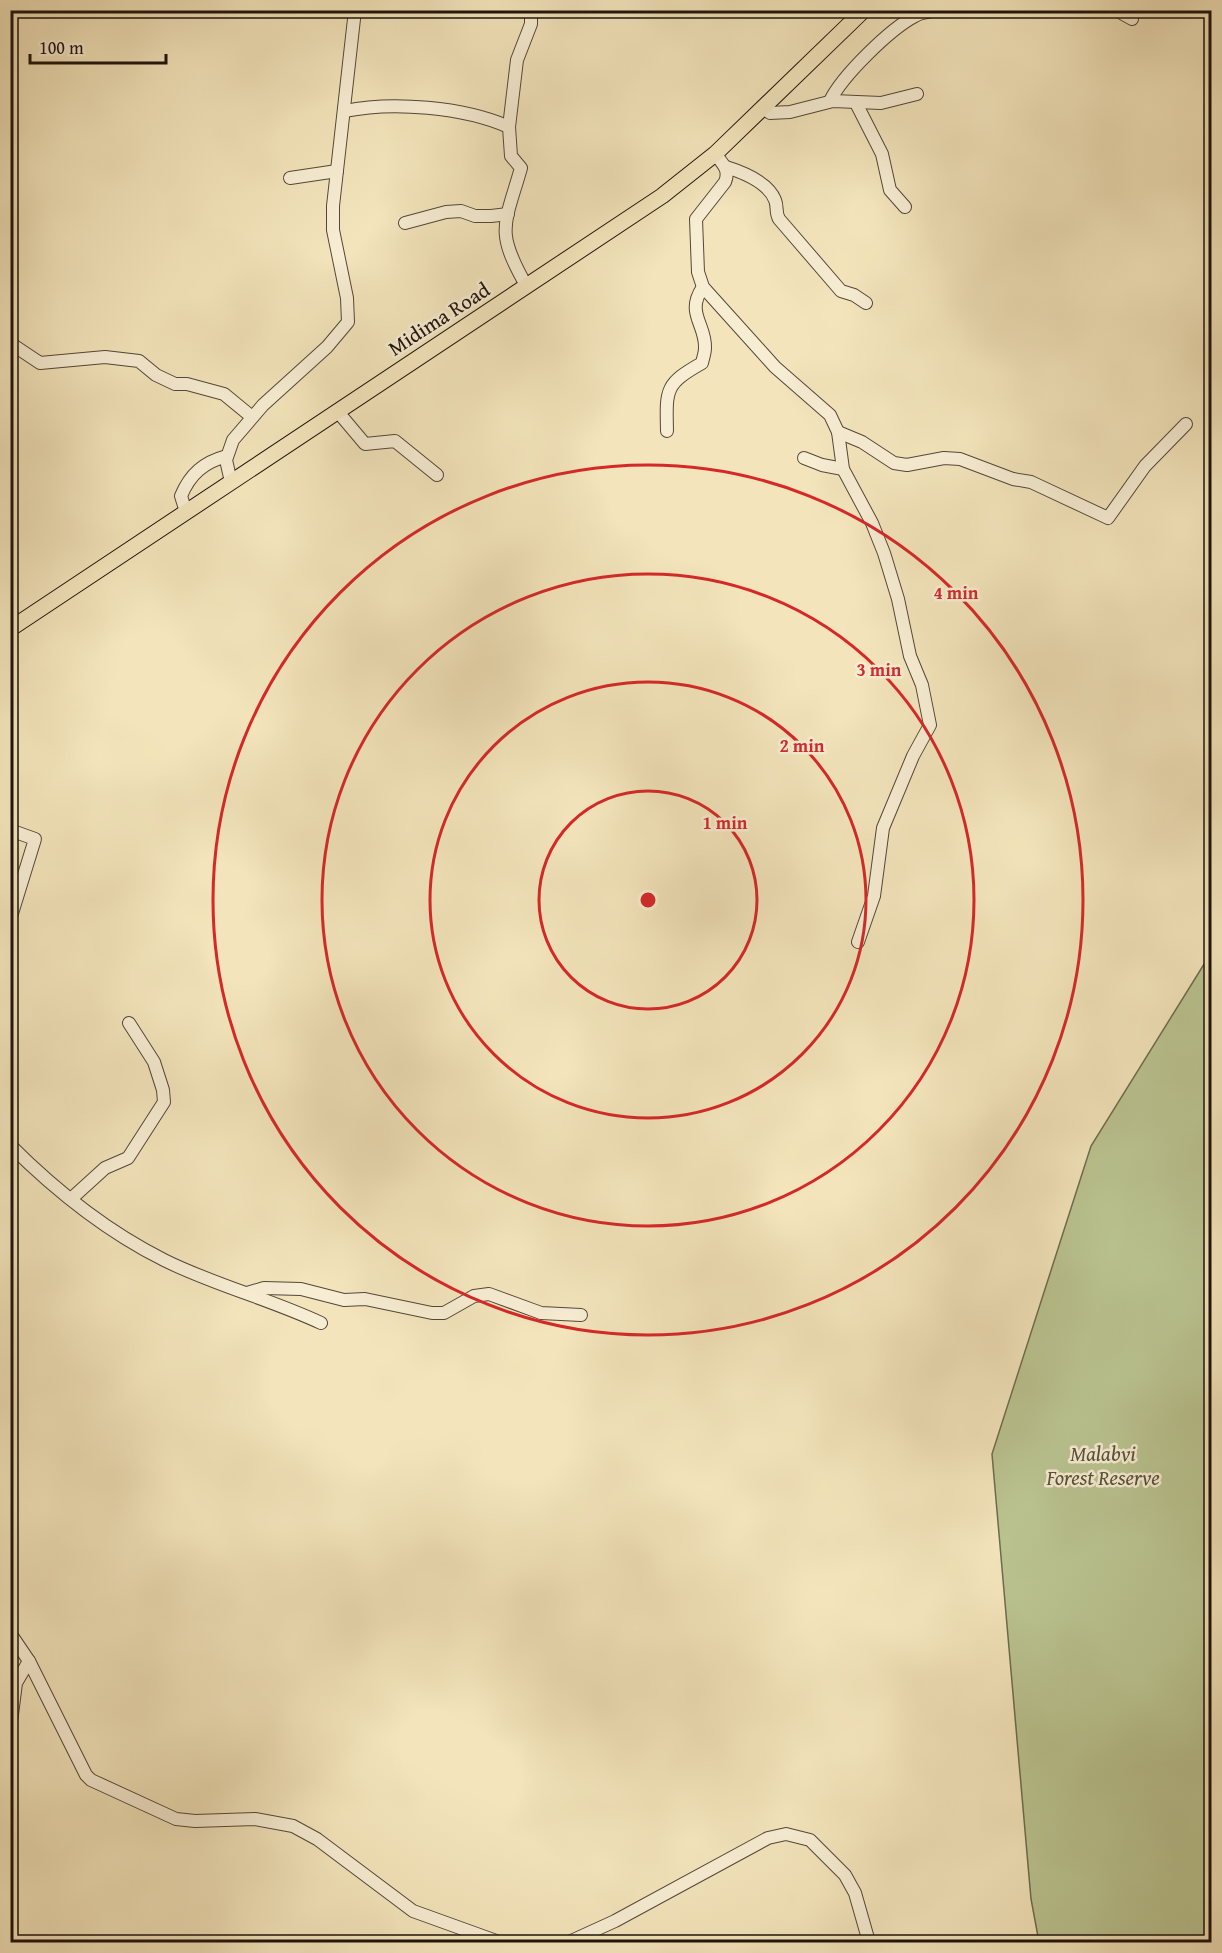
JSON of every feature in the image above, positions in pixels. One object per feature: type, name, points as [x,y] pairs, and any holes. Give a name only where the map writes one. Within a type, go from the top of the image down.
[{"type":"main road","name":"Midima Road","points":[[10,628],[662,196],[715,154],[864,10]]},
{"type":"street","points":[[231,482],[227,456],[233,440],[252,417],[327,346],[348,322],[347,298],[333,230],[355,10]]},
{"type":"street","points":[[526,287],[507,252],[503,232],[521,168],[511,156],[509,127],[518,60],[531,24],[531,10]]},
{"type":"street","points":[[830,101],[847,74],[889,34],[915,15],[933,10]]},
{"type":"street","points":[[1116,10],[1132,19]]},
{"type":"street","points":[[762,107],[770,113],[790,112],[830,101],[856,103],[891,101],[917,94]]},
{"type":"street","points":[[856,103],[882,154],[890,190],[905,207]]},
{"type":"street","points":[[345,111],[375,106],[438,111],[476,116],[509,127]]},
{"type":"street","points":[[715,154],[726,167],[728,175],[725,182],[701,210],[694,227],[699,279],[703,287],[775,367],[830,415],[838,432],[843,469],[872,523],[884,553],[898,599],[910,656],[922,685],[930,725],[913,756],[883,828],[874,896],[858,942]]},
{"type":"street","points":[[726,167],[754,179],[766,189],[775,200],[776,214],[779,219],[829,278],[841,291],[854,295],[866,303]]},
{"type":"street","points":[[290,178],[338,171]]},
{"type":"street","points":[[405,223],[461,210],[483,216],[508,214]]},
{"type":"street","points":[[667,431],[666,400],[671,386],[678,376],[702,363],[705,346],[696,316],[696,298],[703,287]]},
{"type":"street","points":[[10,343],[40,363],[105,357],[139,361],[156,375],[175,384],[187,384],[224,394],[252,417]]},
{"type":"street","points":[[338,412],[364,444],[395,441],[437,475]]},
{"type":"street","points":[[838,432],[861,442],[894,464],[907,465],[944,458],[960,459],[1004,476],[1031,482],[1108,518],[1145,466],[1186,424]]},
{"type":"street","points":[[186,512],[181,496],[189,478],[202,467],[227,456]]},
{"type":"street","points":[[804,458],[822,465],[843,469]]},
{"type":"street","points":[[10,830],[35,839],[10,920]]},
{"type":"street","points":[[72,1198],[105,1168],[128,1158],[164,1102],[163,1089],[154,1062],[129,1023]]},
{"type":"street","points":[[10,1145],[72,1198],[150,1253],[321,1323]]},
{"type":"street","points":[[247,1293],[264,1287],[302,1288],[344,1300],[365,1299],[432,1313],[444,1313],[474,1296],[489,1294],[541,1313],[581,1315]]},
{"type":"street","points":[[10,1633],[29,1661],[77,1759],[91,1780],[176,1819],[255,1819],[293,1826],[316,1839],[413,1911],[499,1942]]},
{"type":"street","points":[[10,1730],[16,1683],[29,1661]]},
{"type":"street","points":[[569,1942],[615,1921],[768,1838],[786,1834],[810,1840],[849,1879],[869,1942]]},
{"type":"green space","name":"Malabvi Forest Reserve","points":[[1211,953],[1211,1942],[1039,1942],[1031,1899],[992,1454],[1091,1146]]}]
